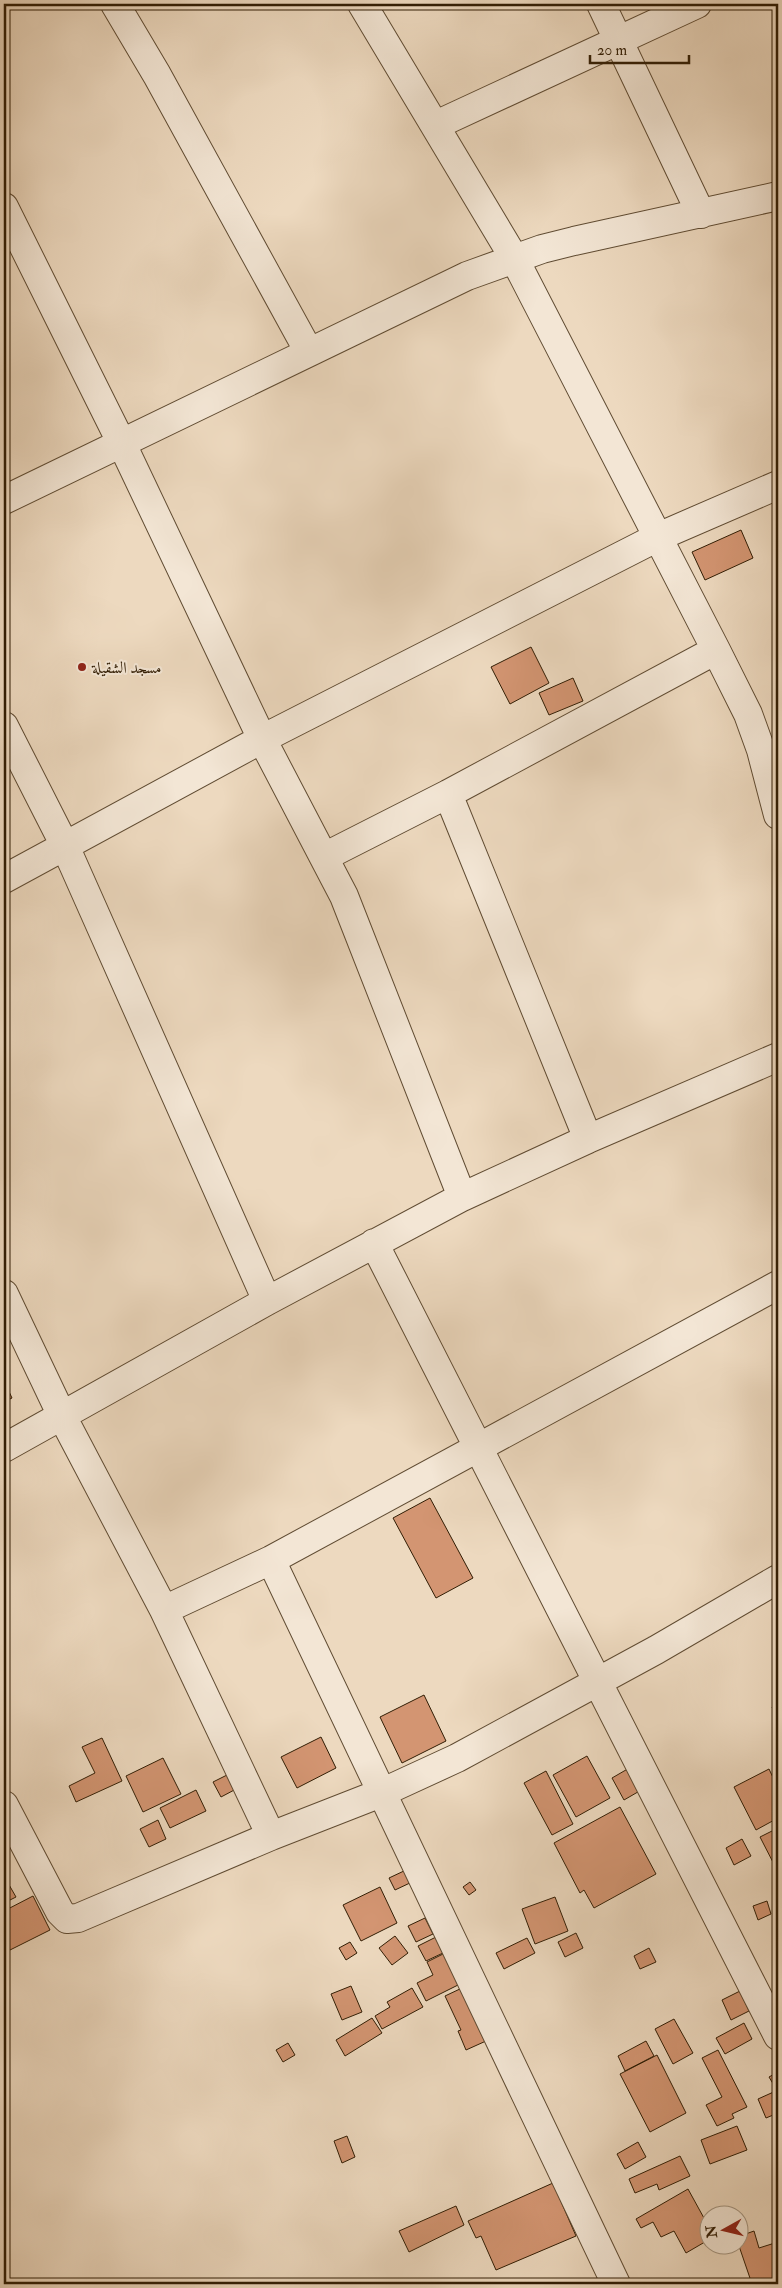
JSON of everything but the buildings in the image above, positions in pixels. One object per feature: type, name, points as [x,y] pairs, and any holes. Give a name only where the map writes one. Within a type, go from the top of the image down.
[{"type":"street","points":[[115,4],[157,75],[309,352]]},
{"type":"street","points":[[362,4],[514,258],[716,650],[748,714],[761,750],[778,815]]},
{"type":"street","points":[[601,4],[701,214]]},
{"type":"street","points":[[436,126],[697,4]]},
{"type":"street","points":[[4,500],[467,276],[514,258],[574,241],[778,196]]},
{"type":"street","points":[[4,207],[122,444],[262,739],[324,857],[362,938],[462,1197]]},
{"type":"street","points":[[4,879],[262,739],[658,537],[778,485]]},
{"type":"street","points":[[324,857],[448,794],[716,650]]},
{"type":"street","points":[[4,726],[65,846],[267,1301]]},
{"type":"street","points":[[448,794],[588,1139]]},
{"type":"street","points":[[4,1448],[267,1301],[462,1197],[588,1139],[778,1057]]},
{"type":"street","points":[[374,1243],[778,2036]]},
{"type":"street","points":[[164,1610],[271,1560],[778,1286]]},
{"type":"street","points":[[4,1294],[62,1416],[164,1610],[271,1836]]},
{"type":"street","points":[[271,1560],[616,2284]]},
{"type":"street","points":[[4,1805],[60,1912],[68,1919],[78,1918],[271,1836],[381,1793],[457,1758],[598,1682],[778,1579]]},
{"type":"place","name":"مسجد الشقيلة","points":[[82,667]]}]
